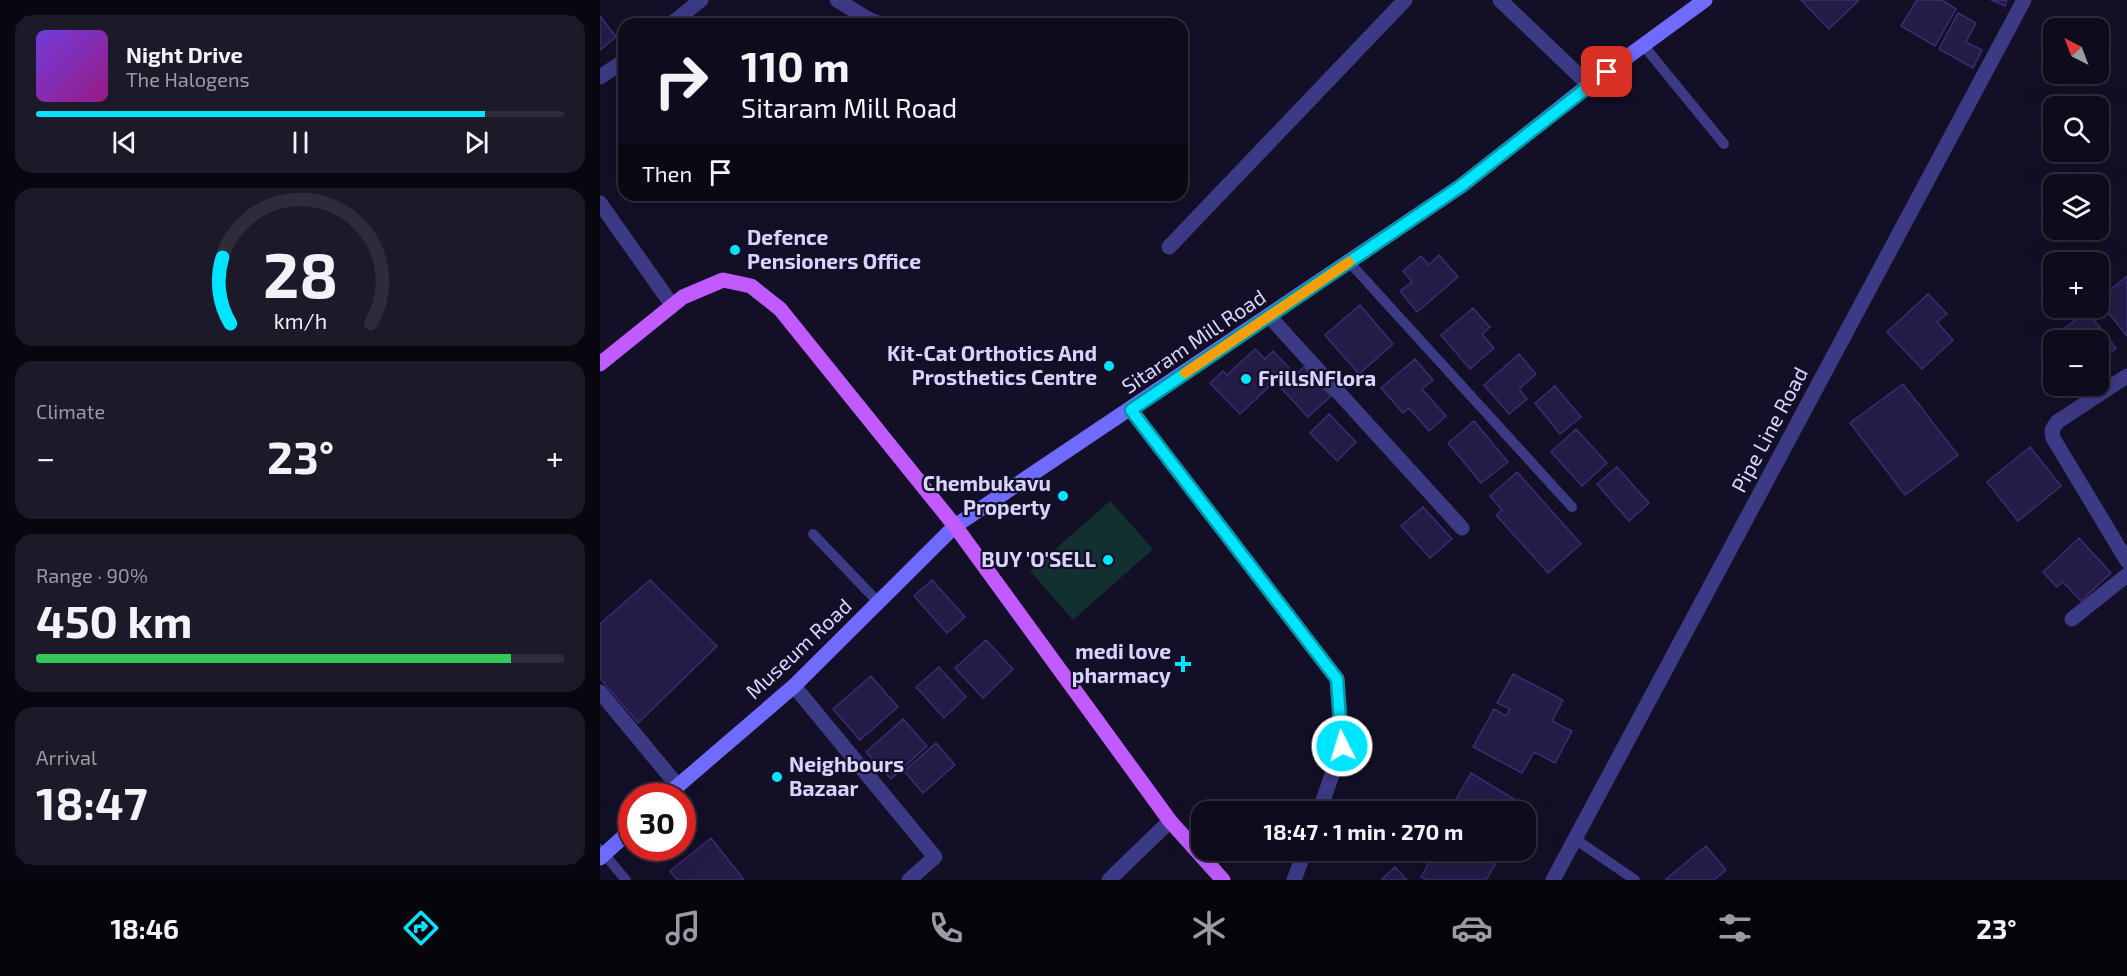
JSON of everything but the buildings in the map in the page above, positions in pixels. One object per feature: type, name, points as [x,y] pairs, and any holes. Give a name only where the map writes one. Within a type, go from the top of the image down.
[{"type":"main road","name":"Sitaram Mill Road","points":[[955,526],[1131,410],[1461,186],[1589,85],[1705,0]]},
{"type":"main road","points":[[600,363],[683,297],[723,280],[751,286],[780,309],[955,526],[1170,821],[1223,880]]},
{"type":"main road","name":"Museum Road","points":[[682,783],[794,687],[955,526]]},
{"type":"main road","points":[[601,854],[618,840]]},
{"type":"street","points":[[678,18],[701,0]]},
{"type":"street","points":[[837,0],[866,18]]},
{"type":"street","points":[[1169,247],[1405,0]]},
{"type":"street","points":[[1500,0],[1589,85]]},
{"type":"street","name":"Pipe Line Road","points":[[1553,880],[2024,0]]},
{"type":"street","points":[[600,77],[618,64]]},
{"type":"street","points":[[600,203],[672,305]]},
{"type":"street","points":[[1269,316],[1462,528]]},
{"type":"street","points":[[2127,376],[2057,422],[2052,430],[2053,438],[2127,561]]},
{"type":"street","points":[[1131,410],[1337,679],[1342,746],[1323,801]]},
{"type":"street","points":[[2072,619],[2127,575]]},
{"type":"street","points":[[794,687],[934,857],[909,880]]},
{"type":"street","points":[[600,692],[676,783]]},
{"type":"street","points":[[1109,880],[1170,821]]},
{"type":"street","points":[[1294,880],[1301,861]]},
{"type":"lane","points":[[1644,46],[1724,144]]},
{"type":"lane","points":[[1349,262],[1572,507]]},
{"type":"lane","points":[[813,534],[879,603]]},
{"type":"lane","points":[[1575,839],[1635,880]]},
{"type":"lane","points":[[601,854],[626,880]]},
{"type":"green space","points":[[1110,501],[1153,549],[1073,620],[1030,571]]},
{"type":"slow traffic","points":[[1185,373],[1349,262]]},
{"type":"place","name":"Defence Pensioners Office","points":[[735,250]]},
{"type":"place","name":"Kit-Cat Orthotics And Prosthetics Centre","points":[[1109,366]]},
{"type":"place","name":"FrillsNFlora","points":[[1246,379]]},
{"type":"place","name":"Chembukavu Property","points":[[1063,496]]},
{"type":"place","name":"BUY 'O'SELL","points":[[1108,560]]},
{"type":"place","name":"medi love pharmacy","points":[[1183,664]]},
{"type":"place","name":"Neighbours Bazaar","points":[[777,777]]},
{"type":"route","points":[[1342,746],[1337,679],[1131,410],[1461,186],[1607,72]]}]
